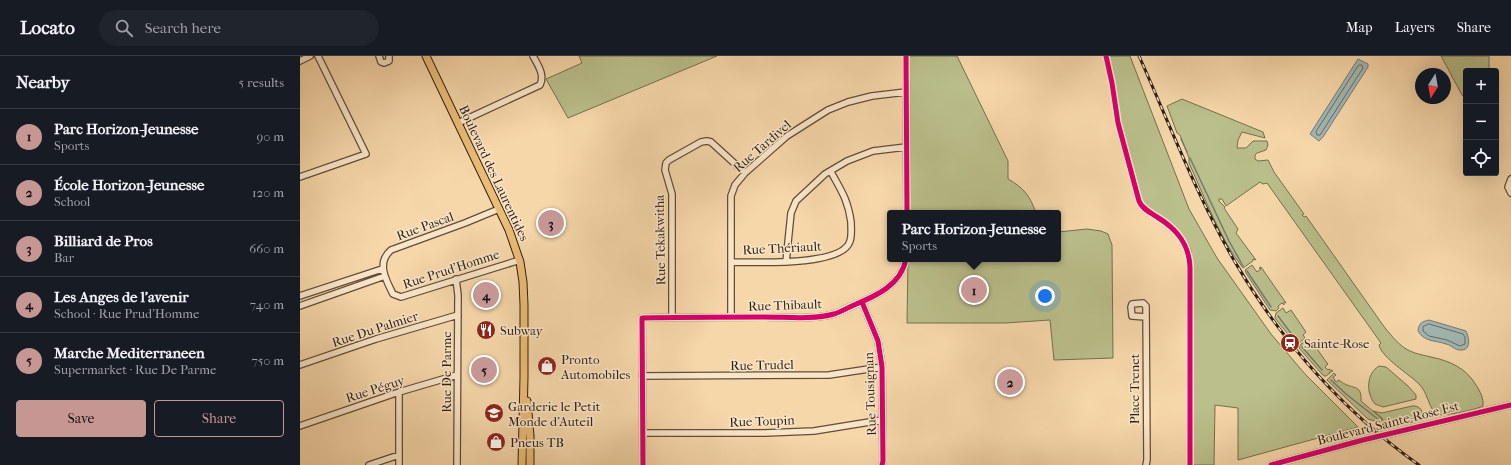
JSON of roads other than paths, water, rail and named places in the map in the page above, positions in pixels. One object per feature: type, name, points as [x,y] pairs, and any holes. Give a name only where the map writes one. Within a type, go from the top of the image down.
[{"type":"main road","name":"Boulevard des Laurentides","points":[[426,56],[499,209],[520,260],[524,295],[522,465]]},
{"type":"main road","name":"Boulevard des Laurentides","points":[[524,377],[530,436],[530,465]]},
{"type":"street","points":[[300,61],[310,56]]},
{"type":"street","points":[[301,176],[366,154],[318,56]]},
{"type":"street","points":[[378,56],[381,62],[385,63],[389,61],[389,56]]},
{"type":"street","points":[[458,124],[540,85],[542,74],[533,56]]},
{"type":"street","points":[[906,56],[907,210]]},
{"type":"street","name":"Rue Tardivel","points":[[730,317],[731,196],[735,184],[744,173],[787,136],[828,110],[848,102],[872,96],[906,92]]},
{"type":"street","name":"Rue Tekakwitha","points":[[672,317],[672,194],[665,170],[666,163],[701,142],[707,141],[712,142],[744,173]]},
{"type":"street","points":[[786,262],[791,213],[796,201],[826,174],[847,161],[873,151],[906,147]]},
{"type":"street","name":"Rue Thériault","points":[[731,262],[809,261],[828,257],[845,249],[850,242],[851,230],[849,208],[845,196],[831,172]]},
{"type":"street","points":[[1511,179],[1508,187],[1511,193]]},
{"type":"street","name":"Rue Pascal","points":[[382,268],[385,257],[393,249],[499,209]]},
{"type":"street","name":"Rue Prud'Homme","points":[[382,268],[393,294],[399,297],[520,260]]},
{"type":"street","name":"Rue Thibault","points":[[642,376],[642,318],[810,317],[834,314],[871,298],[890,286],[898,277],[906,262]]},
{"type":"street","points":[[300,296],[382,268]]},
{"type":"street","points":[[300,306],[385,276]]},
{"type":"street","name":"Rue De Parme","points":[[456,279],[458,287],[457,465]]},
{"type":"street","name":"Rue Tousignan","points":[[862,302],[878,341],[882,368],[882,465]]},
{"type":"street","name":"Rue Du Palmier","points":[[300,365],[376,339],[458,315]]},
{"type":"street","name":"Place Trenet","points":[[1146,317],[1145,432],[1147,463]]},
{"type":"street","name":"Rue Trudel","points":[[642,376],[829,375],[882,368]]},
{"type":"street","name":"Rue Péguy","points":[[300,426],[399,392],[457,376]]},
{"type":"street","points":[[642,376],[643,465]]},
{"type":"street","points":[[399,392],[399,465]]},
{"type":"street","name":"Boulevard Sainte-Rose Est","points":[[1271,465],[1353,442],[1511,405]]},
{"type":"street","name":"Rue Toupin","points":[[643,433],[766,434],[814,431],[882,420]]},
{"type":"street","points":[[369,465],[399,454]]},
{"type":"water","points":[[1358,59],[1368,64],[1368,67],[1319,141],[1310,134]]},
{"type":"water","points":[[1429,320],[1466,331],[1469,340],[1468,346],[1464,350],[1458,350],[1420,335],[1418,331],[1419,326],[1422,322]]},
{"type":"waterway","points":[[1181,139],[1187,152]]},
{"type":"waterway","points":[[1190,158],[1229,241],[1243,266]]},
{"type":"waterway","points":[[1247,271],[1271,307]]},
{"type":"waterway","points":[[1278,316],[1296,340]]},
{"type":"waterway","points":[[1302,347],[1322,370]]},
{"type":"waterway","points":[[1331,380],[1379,420]]},
{"type":"railway","points":[[1139,56],[1208,212],[1235,262],[1253,291],[1273,320],[1316,373],[1365,422],[1419,465]]},
{"type":"place","name":"Billiard de Pros","points":[[551,223]]},
{"type":"place","name":"Parc Horizon-Jeunesse","points":[[974,290]]},
{"type":"place","name":"Les Anges de l'avenir","points":[[486,295]]},
{"type":"place","name":"Subway","points":[[486,330]]},
{"type":"place","name":"Sainte-Rose","points":[[1290,343]]},
{"type":"place","name":"Pronto Automobiles","points":[[547,366]]},
{"type":"place","name":"Marche Mediterraneen","points":[[484,370]]},
{"type":"place","name":"École Horizon-Jeunesse","points":[[1010,382]]},
{"type":"place","name":"Garderie le Petit Monde d'Auteil","points":[[494,413]]},
{"type":"place","name":"Pneus TB","points":[[496,442]]}]
